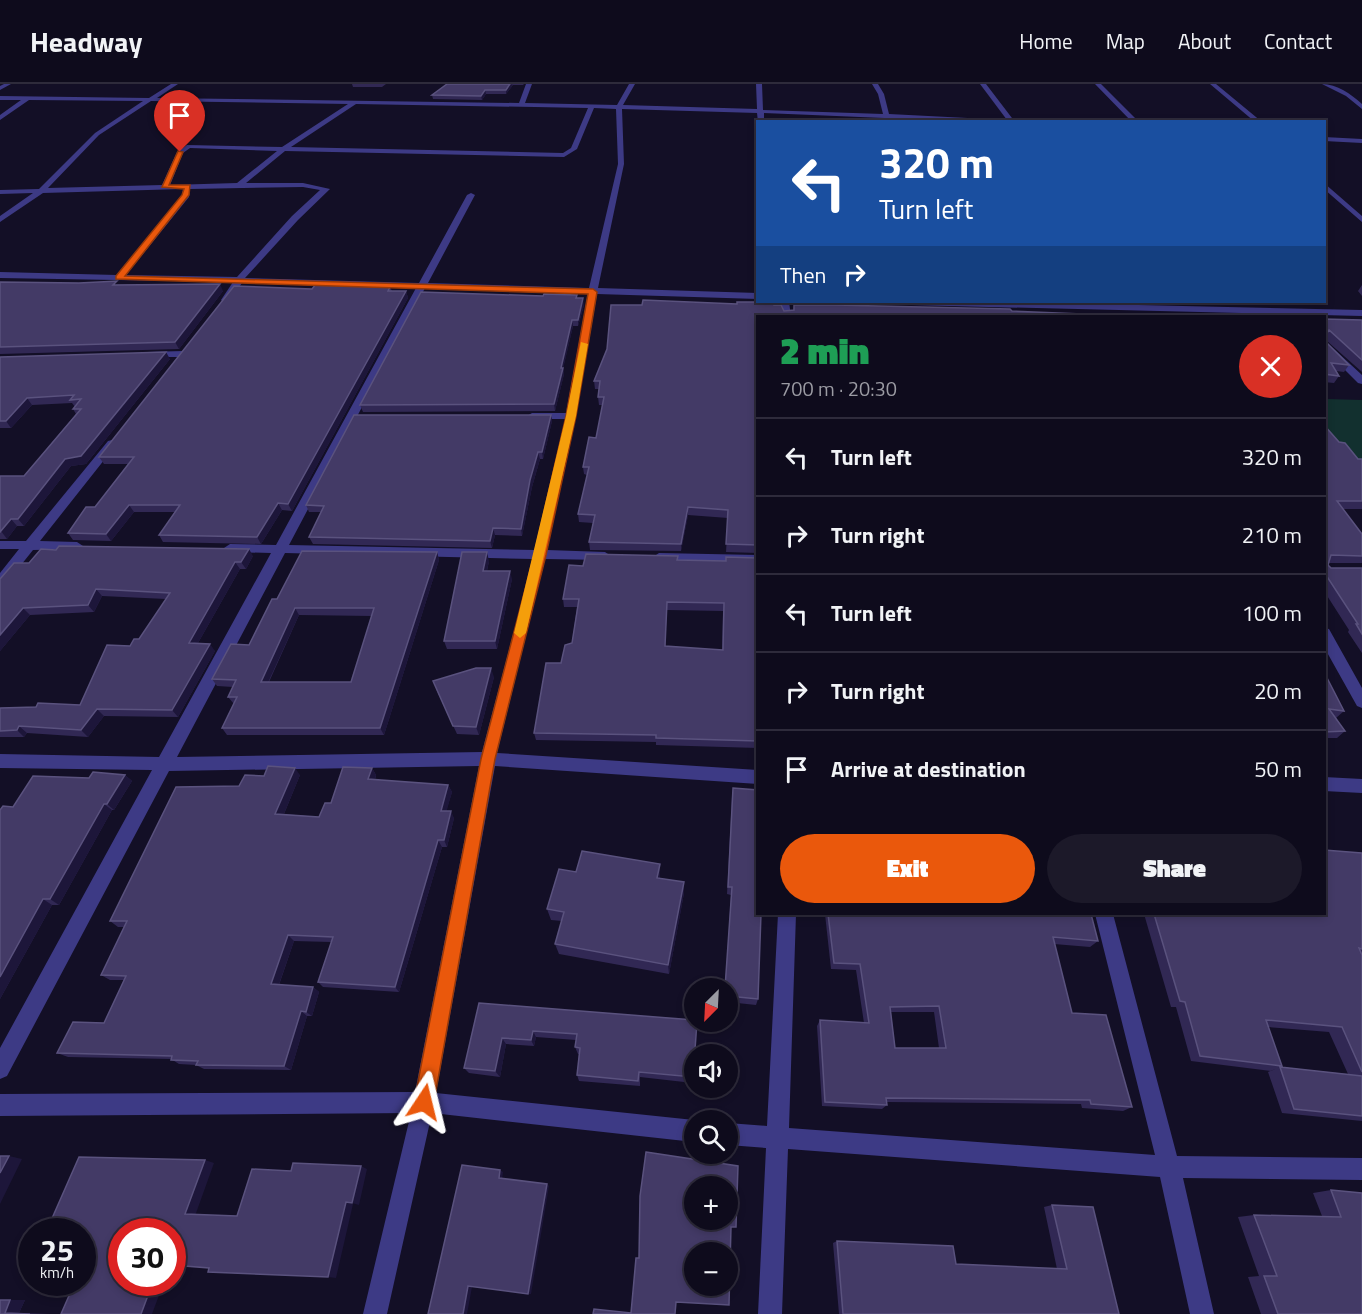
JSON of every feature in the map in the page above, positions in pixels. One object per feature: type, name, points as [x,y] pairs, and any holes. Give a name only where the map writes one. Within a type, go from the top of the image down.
[{"type":"street","points":[[0,88],[8,84]]},
{"type":"street","points":[[0,220],[41,191],[97,134],[118,118],[175,84]]},
{"type":"street","points":[[520,106],[529,84]]},
{"type":"street","points":[[375,1314],[424,1102],[488,759],[540,555],[571,416],[593,292],[621,164],[619,107],[632,84]]},
{"type":"street","points":[[759,84],[761,120]]},
{"type":"street","points":[[875,84],[881,94],[887,118]]},
{"type":"street","points":[[983,84],[1010,120]]},
{"type":"street","points":[[1098,84],[1134,120]]},
{"type":"street","points":[[1213,84],[1257,120]]},
{"type":"street","points":[[1325,84],[1348,95],[1362,107]]},
{"type":"street","points":[[0,98],[154,98],[619,107],[948,120]]},
{"type":"street","points":[[0,118],[28,98]]},
{"type":"street","points":[[239,185],[285,148],[354,102]]},
{"type":"street","points":[[165,187],[184,147],[564,154],[574,149],[591,107]]},
{"type":"street","points":[[1326,139],[1362,141]]},
{"type":"street","points":[[0,192],[239,185],[303,185],[326,189],[247,269],[219,308]]},
{"type":"street","points":[[119,278],[186,195],[188,187]]},
{"type":"street","points":[[1326,187],[1362,220]]},
{"type":"street","points":[[0,1069],[282,549],[357,417],[471,195]]},
{"type":"street","points":[[1344,204],[1362,205]]},
{"type":"street","points":[[0,276],[241,280],[756,296]]},
{"type":"street","points":[[1036,303],[1125,304],[1297,314],[1362,313]]},
{"type":"street","points":[[176,363],[190,345]]},
{"type":"street","points":[[1326,345],[1362,381]]},
{"type":"street","points":[[137,355],[183,354]]},
{"type":"street","points":[[525,416],[571,416]]},
{"type":"street","points":[[0,582],[118,436]]},
{"type":"street","points":[[0,545],[90,546]]},
{"type":"street","points":[[222,548],[620,556]]},
{"type":"street","points":[[643,557],[756,559]]},
{"type":"street","points":[[1326,637],[1362,702]]},
{"type":"street","points":[[0,761],[165,764],[488,759],[756,777]]},
{"type":"street","points":[[1326,784],[1362,786]]},
{"type":"street","points":[[770,1314],[787,915]]},
{"type":"street","points":[[1104,915],[1169,1167],[1202,1314]]},
{"type":"street","points":[[0,1105],[424,1102],[684,1130]]},
{"type":"street","points":[[738,1135],[1169,1167],[1362,1170]]},
{"type":"green space","points":[[1326,399],[1362,400],[1362,489],[1326,443]]},
{"type":"building","points":[[447,84],[510,84],[506,90],[485,90],[481,96],[432,95]]},
{"type":"building","points":[[117,281],[113,285],[220,284],[175,342],[0,347],[0,282]]},
{"type":"building","points":[[316,284],[390,287],[388,291],[406,291],[288,504],[278,503],[257,537],[159,535],[180,505],[129,505],[106,534],[68,533],[86,507],[95,507],[134,457],[99,457],[234,286],[312,289]]},
{"type":"building","points":[[421,292],[577,295],[576,298],[583,298],[578,320],[572,320],[554,404],[360,405]]},
{"type":"building","points":[[643,300],[737,304],[737,302],[756,302],[781,305],[784,311],[794,310],[794,305],[835,305],[1010,309],[1012,311],[1082,315],[756,315],[756,545],[726,544],[728,510],[688,507],[681,544],[589,542],[595,515],[578,514],[589,467],[583,467],[589,437],[596,438],[604,397],[598,397],[600,381],[594,381],[607,349],[611,305],[642,305]]},
{"type":"building","points":[[1326,319],[1362,320],[1362,360],[1329,330],[1327,333],[1327,343],[1349,365],[1331,363],[1339,376],[1326,374]]},
{"type":"building","points":[[166,352],[81,456],[65,459],[18,519],[11,519],[0,532],[0,476],[24,476],[81,409],[73,409],[81,399],[70,400],[74,395],[27,398],[6,421],[0,421],[0,357]]},
{"type":"building","points":[[354,415],[551,415],[542,452],[538,452],[530,480],[521,529],[493,528],[490,541],[309,537],[324,506],[306,505]]},
{"type":"building","points":[[1326,427],[1339,442],[1345,443],[1358,459],[1362,459],[1362,501],[1337,501],[1362,534],[1362,556],[1331,555],[1328,565],[1331,568],[1362,568],[1362,634],[1356,624],[1358,624],[1326,575]]},
{"type":"building","points":[[59,546],[249,549],[241,562],[235,562],[189,643],[210,644],[172,710],[97,709],[81,730],[19,726],[17,730],[0,731],[0,708],[36,707],[38,703],[80,705],[107,645],[130,646],[134,639],[139,639],[170,593],[96,589],[88,605],[23,608],[0,635],[0,579],[14,563],[29,563],[41,549],[56,550]]},
{"type":"building","points":[[302,551],[437,552],[380,728],[222,728],[237,697],[228,697],[236,680],[212,679],[231,644],[249,645],[272,599],[277,599]],"holes":[[[295,608],[374,608],[351,682],[261,682]]]},
{"type":"building","points":[[462,552],[487,552],[483,571],[510,571],[495,641],[444,641]]},
{"type":"building","points":[[586,554],[678,556],[677,560],[726,561],[726,557],[756,558],[756,741],[656,738],[656,735],[534,733],[546,663],[561,663],[565,645],[572,643],[579,599],[563,599],[569,565],[583,566]],"holes":[[[667,602],[724,603],[723,650],[665,646]]]},
{"type":"building","points":[[476,668],[491,668],[476,727],[453,726],[433,681]]},
{"type":"building","points":[[1326,676],[1344,711],[1329,709],[1345,731],[1326,732]]},
{"type":"building","points":[[268,766],[295,768],[275,814],[319,817],[325,803],[331,803],[343,767],[372,768],[368,779],[448,785],[441,811],[451,811],[444,840],[438,840],[395,987],[318,982],[333,937],[288,935],[271,984],[313,987],[306,1012],[301,1011],[284,1066],[196,1065],[198,1061],[171,1060],[172,1056],[57,1053],[73,1022],[104,1023],[126,976],[101,975],[127,921],[110,921],[176,787],[239,786],[245,775],[264,776]]},
{"type":"building","points":[[93,772],[125,775],[107,804],[104,804],[50,899],[43,899],[0,977],[0,810],[3,806],[13,807],[33,776],[89,778]]},
{"type":"building","points":[[733,788],[756,790],[756,915],[761,915],[758,999],[738,997],[738,978],[726,978],[732,887],[728,887]]},
{"type":"building","points":[[1326,850],[1362,853],[1362,949],[1359,948],[1362,955],[1362,1072],[1342,1027],[1266,1020],[1282,1066],[1200,1056],[1185,1002],[1180,1001],[1154,915],[1326,915]]},
{"type":"building","points":[[582,851],[660,864],[657,878],[684,882],[668,965],[555,944],[564,912],[547,909],[559,869],[576,872]]},
{"type":"building","points":[[828,915],[1091,915],[1098,941],[1053,937],[1072,1013],[1106,1015],[1132,1107],[1091,1104],[1090,1100],[886,1098],[887,1105],[825,1102],[820,1020],[869,1023],[860,964],[834,963]],"holes":[[[939,1006],[946,1048],[895,1048],[890,1007]]]},
{"type":"building","points":[[479,1003],[684,1019],[684,1032],[696,1032],[695,1044],[684,1044],[684,1076],[639,1072],[638,1081],[577,1075],[580,1048],[575,1047],[577,1034],[533,1031],[531,1040],[502,1038],[495,1071],[464,1068]]},
{"type":"building","points":[[1280,1067],[1362,1076],[1362,1116],[1294,1109]]},
{"type":"building","points":[[646,1152],[684,1158],[684,1164],[738,1166],[738,1176],[684,1176],[684,1230],[731,1230],[731,1242],[684,1242],[684,1296],[729,1296],[729,1305],[676,1302],[675,1314],[593,1314],[594,1309],[631,1313],[636,1258],[639,1258],[640,1196]]},
{"type":"building","points":[[0,1156],[9,1156],[0,1173]]},
{"type":"building","points":[[79,1157],[205,1160],[185,1214],[237,1216],[252,1169],[291,1171],[293,1163],[361,1166],[352,1203],[346,1202],[328,1277],[208,1272],[209,1268],[186,1266],[186,1218],[108,1218],[108,1296],[148,1296],[141,1314],[61,1314],[69,1296],[96,1296],[96,1218],[52,1218]]},
{"type":"building","points":[[462,1165],[500,1170],[499,1178],[547,1184],[528,1294],[468,1286],[463,1314],[428,1314]]},
{"type":"building","points":[[1331,1190],[1362,1193],[1362,1314],[1278,1314],[1264,1276],[1277,1276],[1254,1215],[1341,1217]]},
{"type":"building","points":[[1052,1205],[1093,1207],[1119,1314],[843,1314],[837,1241],[953,1246],[956,1264],[1067,1269]]},
{"type":"building","points":[[0,1300],[10,1300],[5,1313],[30,1314],[0,1314]]},
{"type":"slow traffic","points":[[520,633],[571,416],[584,344]]},
{"type":"route","points":[[180,152],[179,160],[165,187],[188,187],[186,195],[119,278],[593,292],[571,416],[540,555],[488,759],[424,1102]]}]
